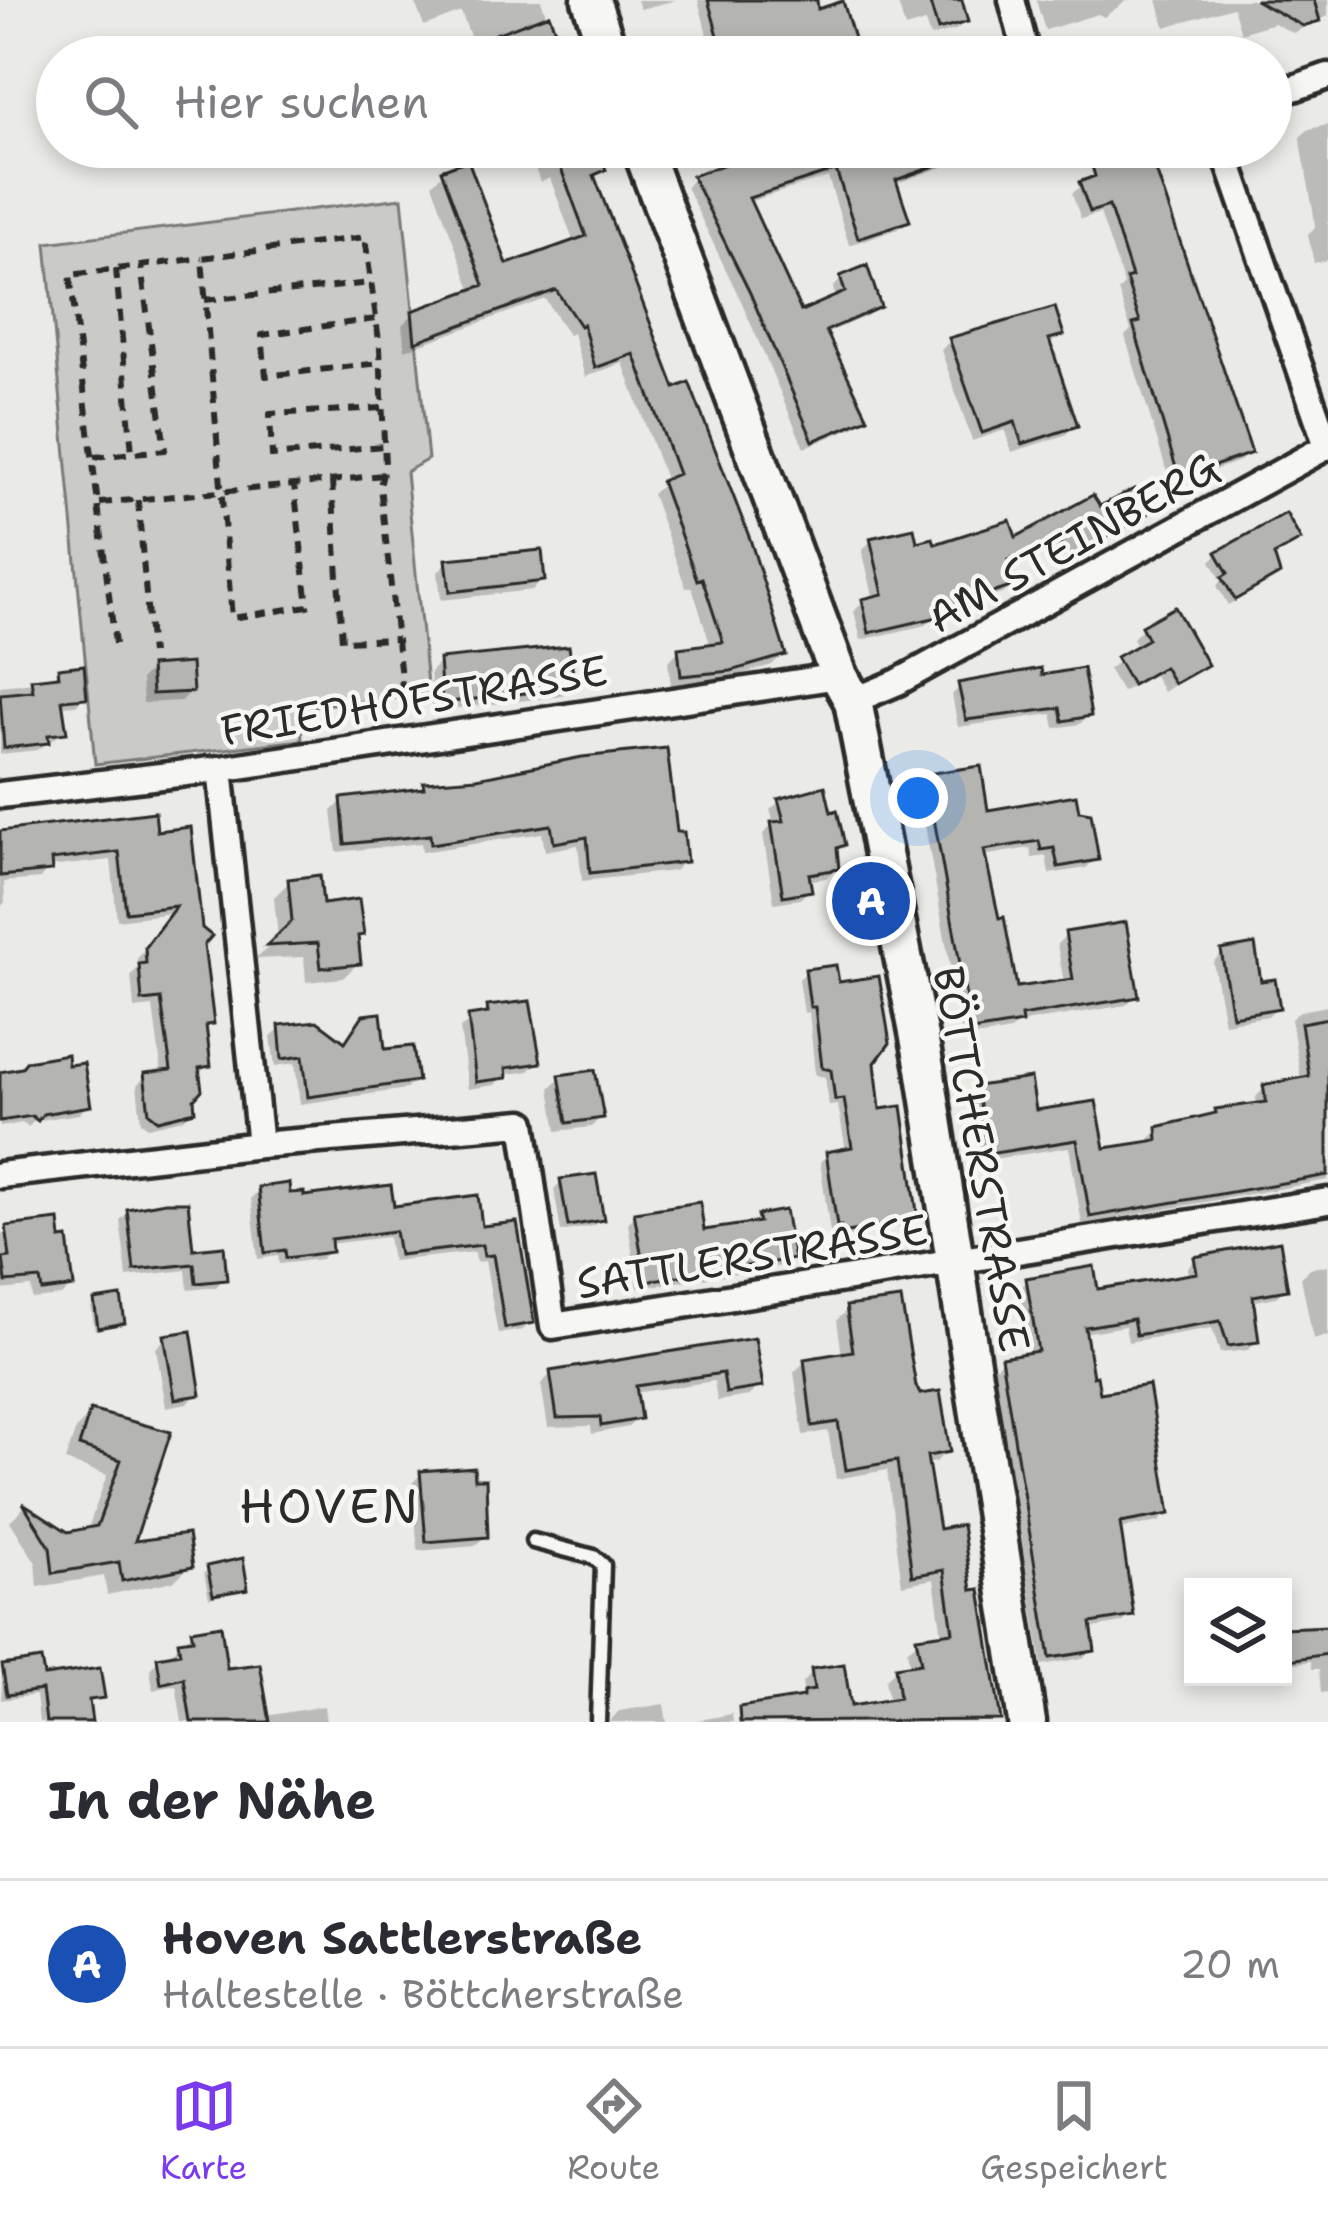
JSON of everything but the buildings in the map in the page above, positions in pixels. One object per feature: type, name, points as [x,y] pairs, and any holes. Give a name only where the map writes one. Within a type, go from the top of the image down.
[{"type":"main road","points":[[591,0],[603,36]]},
{"type":"main road","name":"BÖTTCHERSTRASSE","points":[[654,168],[846,688],[925,1068],[1027,1722]]},
{"type":"street","points":[[1012,0],[1022,36]]},
{"type":"street","points":[[1292,88],[1328,76]]},
{"type":"street","name":"AM STEINBERG","points":[[846,688],[898,682],[1327,446],[1230,168]]},
{"type":"street","name":"FRIEDHOFSTRASSE","points":[[0,795],[846,688]]},
{"type":"street","points":[[220,770],[260,1145]]},
{"type":"street","name":"SATTLERSTRASSE","points":[[0,1175],[260,1145],[523,1123],[553,1325],[1328,1201]]},
{"type":"lane","points":[[533,1541],[594,1557],[603,1565],[598,1722]]},
{"type":"path","points":[[115,644],[70,275],[365,237],[380,363],[384,446],[380,486],[407,741]]},
{"type":"path","points":[[202,258],[232,618],[308,606],[294,485]]},
{"type":"path","points":[[94,457],[166,450],[141,266]]},
{"type":"path","points":[[116,269],[131,453]]},
{"type":"path","points":[[205,299],[371,283]]},
{"type":"path","points":[[376,319],[262,334],[266,376],[380,363]]},
{"type":"path","points":[[382,408],[270,414],[272,456],[384,446]]},
{"type":"path","points":[[100,503],[383,475]]},
{"type":"path","points":[[332,481],[342,641],[397,640]]},
{"type":"path","points":[[138,500],[151,654]]},
{"type":"shaded area","points":[[402,198],[428,459],[406,472],[428,695],[300,707],[302,740],[95,764],[46,243]]},
{"type":"place","name":"Hoven Sattlerstraße","points":[[871,901]]},
{"type":"district","name":"HOVEN","points":[[330,1506]]}]
